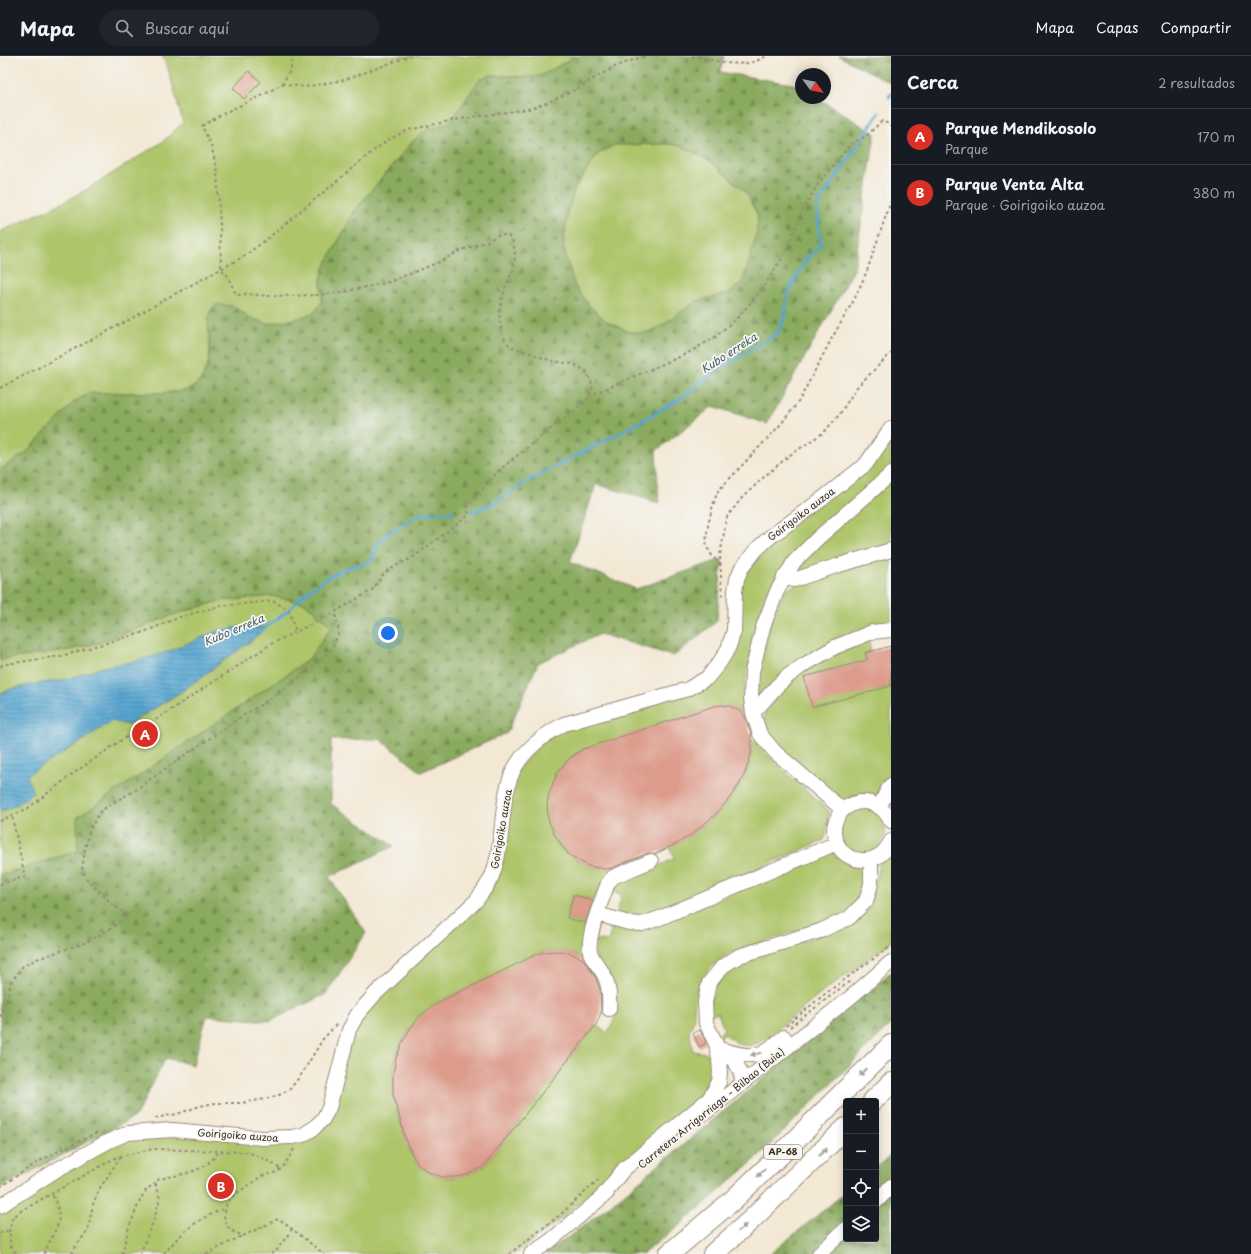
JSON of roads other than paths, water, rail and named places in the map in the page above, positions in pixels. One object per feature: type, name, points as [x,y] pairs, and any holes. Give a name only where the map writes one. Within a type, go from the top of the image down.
[{"type":"highway","name":"AP-68","points":[[669,1254],[733,1200],[891,1045]]},
{"type":"highway","points":[[876,1098],[891,1083]]},
{"type":"highway","name":"AP-68","points":[[713,1254],[751,1220],[843,1131]]},
{"type":"street","name":"Goirigoiko auzoa","points":[[0,1206],[58,1169],[109,1141],[128,1133],[173,1130],[262,1138],[295,1137],[303,1135],[314,1128],[323,1119],[329,1108],[349,1030],[357,1015],[375,994],[476,901],[486,887],[494,871],[497,860],[506,793],[510,778],[533,745],[564,724],[688,689],[707,678],[728,649],[734,631],[735,591],[737,579],[741,569],[757,549],[770,537],[822,500],[866,464],[891,428]]},
{"type":"street","points":[[843,810],[775,752],[760,734],[751,698],[752,672],[763,627],[784,576],[794,562],[803,553],[891,474]]},
{"type":"street","points":[[784,576],[794,580],[891,550]]},
{"type":"street","points":[[754,713],[777,686],[802,666],[835,647],[872,632],[891,630]]},
{"type":"street","points":[[880,806],[891,785]]},
{"type":"street","points":[[891,821],[887,813],[880,806],[870,802],[860,802],[843,810],[838,817],[834,835],[841,850],[851,858],[863,861],[871,860],[880,856],[887,849],[891,841]]},
{"type":"street","points":[[597,914],[629,923],[642,924],[660,918],[837,843]]},
{"type":"street","points":[[742,1083],[730,1077],[725,1071],[719,1051],[706,1023],[705,1002],[709,982],[723,966],[739,956],[820,931],[849,918],[866,901],[871,884],[871,860]]},
{"type":"street","points":[[609,1009],[610,997],[605,976],[592,958],[590,951],[591,933],[608,883],[613,877],[652,861]]},
{"type":"street","name":"Carretera Arrigorriaga - Bilbao (Buia)","points":[[531,1254],[835,1008],[852,996],[891,962]]},
{"type":"street","points":[[719,1051],[740,1055],[759,1055],[773,1046],[819,1009],[835,1008]]},
{"type":"street","points":[[600,1199],[624,1169],[709,1099],[719,1082],[719,1051]]},
{"type":"street","points":[[879,1199],[891,1186]]},
{"type":"street","points":[[819,1254],[843,1232]]},
{"type":"water","points":[[239,627],[267,627],[252,640],[182,691],[128,725],[112,721],[27,775],[33,792],[18,804],[0,811],[0,694],[11,689],[64,680],[107,666],[133,662],[164,653],[218,631]]},
{"type":"waterway","name":"Kubo erreka","points":[[471,511],[496,502],[521,485],[642,421],[678,400],[716,371],[778,333],[785,318],[787,297],[795,279],[807,258],[821,245],[817,206],[879,113]]},
{"type":"waterway","name":"Kubo erreka","points":[[265,628],[289,610],[304,594],[327,578],[346,568],[363,565],[372,559],[380,540],[419,514],[453,512]]},
{"type":"place","name":"Parque Mendikosolo","points":[[145,734]]},
{"type":"place","name":"Parque Venta Alta","points":[[221,1186]]}]
